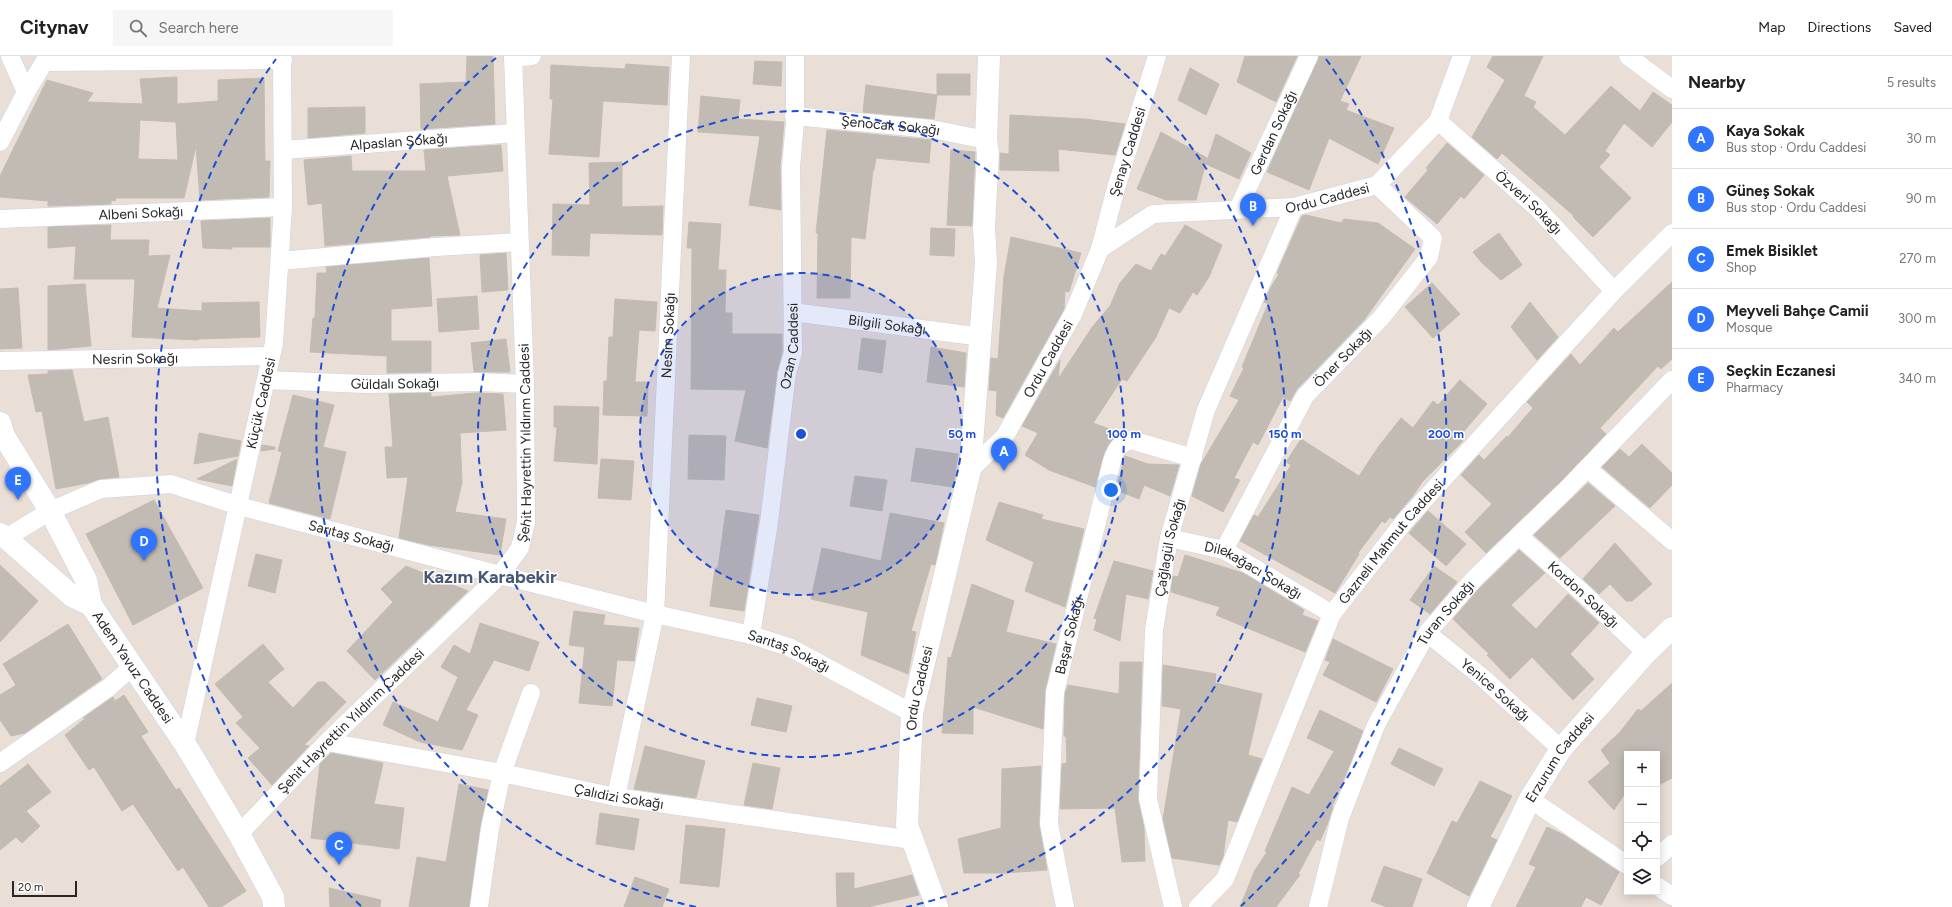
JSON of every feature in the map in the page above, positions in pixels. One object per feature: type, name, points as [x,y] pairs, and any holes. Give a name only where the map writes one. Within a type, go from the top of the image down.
[{"type":"street","points":[[10,56],[26,92]]},
{"type":"street","points":[[513,57],[532,56]]},
{"type":"street","name":"Nesim Sokağı","points":[[655,614],[681,56]]},
{"type":"street","name":"Ozan Caddesi","points":[[751,635],[769,522],[787,373],[793,353],[791,167],[795,122],[795,56]]},
{"type":"street","name":"Ordu Caddesi","points":[[937,907],[907,825],[912,713],[970,470],[982,337],[986,263],[984,227],[988,153],[986,140],[989,56]]},
{"type":"street","name":"Şenay Caddesi","points":[[1100,249],[1116,188],[1157,56]]},
{"type":"street","name":"Gerdan Sokağı","points":[[1238,209],[1310,56]]},
{"type":"street","name":"Ordu Caddesi","points":[[970,470],[1006,436],[1073,314],[1100,249],[1153,214],[1294,207],[1377,185],[1438,121],[1462,56]]},
{"type":"street","points":[[1628,56],[1672,90]]},
{"type":"street","name":"Şehit Hayrettin Yıldırım Caddesi","points":[[239,834],[327,742],[500,575],[520,548],[526,522],[525,384],[513,57]]},
{"type":"street","points":[[0,142],[26,92],[46,59],[282,58]]},
{"type":"street","name":"Küçük Caddesi","points":[[185,744],[274,343],[280,262],[282,207],[282,58]]},
{"type":"street","name":"Şenocak Sokağı","points":[[794,116],[932,129],[986,140]]},
{"type":"street","name":"Özveri Sokağı","points":[[1438,121],[1537,208],[1614,291]]},
{"type":"street","name":"Alpaslan Sokağı","points":[[282,150],[515,133]]},
{"type":"street","name":"Öner Sokağı","points":[[1224,550],[1306,396],[1381,318],[1429,257],[1433,238],[1377,185]]},
{"type":"street","name":"Albeni Sokağı","points":[[0,219],[282,207]]},
{"type":"street","name":"Çağlagül Sokağı","points":[[1173,907],[1148,798],[1154,630],[1169,538],[1206,410],[1294,207]]},
{"type":"street","name":"Gazneli Mahmut Caddesi","points":[[1198,907],[1225,879],[1332,614],[1404,522],[1614,291],[1672,233]]},
{"type":"street","points":[[280,262],[436,247],[519,242]]},
{"type":"street","name":"Bilgili Sokağı","points":[[793,312],[982,337]]},
{"type":"street","name":"Nesrin Sokağı","points":[[0,361],[271,356]]},
{"type":"street","name":"Güldalı Sokağı","points":[[266,380],[367,384],[479,382],[525,384]]},
{"type":"street","name":"Turan Sokağı","points":[[1318,907],[1340,818],[1376,725],[1427,633],[1475,578],[1587,468],[1672,380]]},
{"type":"street","name":"Adem Yavuz Caddesi","points":[[0,423],[4,436],[50,511],[86,580],[91,605],[185,744],[239,834],[273,897],[274,907]]},
{"type":"street","name":"Başar Sokağı","points":[[1065,907],[1049,824],[1055,692],[1112,461],[1116,449],[1122,443],[1130,440],[1193,458]]},
{"type":"street","points":[[1587,468],[1672,541]]},
{"type":"street","name":"Sarıtaş Sokağı","points":[[3,536],[50,511],[100,489],[171,484],[239,506],[500,575],[655,614],[751,635],[789,647],[912,713]]},
{"type":"street","points":[[3,536],[72,596],[91,605]]},
{"type":"street","name":"Kordon Sokağı","points":[[1519,536],[1584,594],[1646,653]]},
{"type":"street","name":"Dilekağacı Sokağı","points":[[1169,538],[1224,550],[1332,614]]},
{"type":"street","points":[[616,797],[655,614]]},
{"type":"street","name":"Erzurum Caddesi","points":[[1478,907],[1530,799],[1561,749],[1646,653],[1672,628]]},
{"type":"street","name":"Yenice Sokağı","points":[[1427,633],[1482,677],[1561,749]]},
{"type":"street","points":[[0,763],[108,688],[133,666]]},
{"type":"street","points":[[479,907],[489,833],[502,773],[531,693]]},
{"type":"street","name":"Çalıdizi Sokağı","points":[[327,742],[502,773],[616,797],[912,840]]},
{"type":"street","points":[[1530,799],[1624,864]]},
{"type":"street","points":[[1660,855],[1672,844]]},
{"type":"street","points":[[1660,888],[1672,896]]},
{"type":"building","points":[[467,56],[493,56],[495,124],[421,129],[420,84],[466,82]]},
{"type":"building","points":[[1245,56],[1297,56],[1276,102],[1237,82]]},
{"type":"building","points":[[1319,56],[1361,56],[1340,101],[1349,104],[1346,110],[1394,128],[1378,164],[1329,138],[1309,190],[1267,172]]},
{"type":"building","points":[[1493,56],[1543,56],[1524,96],[1536,102],[1533,107],[1565,135],[1611,86],[1640,111],[1653,92],[1672,105],[1672,122],[1652,147],[1624,123],[1605,151],[1610,155],[1599,167],[1631,198],[1593,237],[1573,217],[1574,216],[1502,153],[1497,159],[1472,137],[1505,80],[1487,67]]},
{"type":"building","points":[[755,61],[782,62],[781,86],[753,84]]},
{"type":"building","points":[[626,64],[669,67],[667,105],[603,101],[599,157],[549,154],[553,99],[550,99],[551,65],[625,69]]},
{"type":"building","points":[[1190,68],[1219,84],[1206,115],[1178,100]]},
{"type":"building","points":[[937,74],[970,74],[970,95],[937,95]]},
{"type":"building","points":[[177,77],[177,104],[218,101],[218,80],[264,78],[265,161],[270,161],[269,197],[200,200],[196,146],[184,198],[116,198],[115,201],[111,200],[111,204],[48,206],[48,201],[0,197],[0,176],[47,80],[93,93],[87,102],[143,104],[140,79]],"holes":[[[140,120],[176,122],[178,160],[138,159]]]},
{"type":"building","points":[[866,85],[937,95],[934,119],[863,112]]},
{"type":"building","points":[[701,96],[740,100],[738,119],[784,122],[780,167],[781,210],[749,205],[760,136],[698,132]]},
{"type":"building","points":[[365,107],[365,133],[308,138],[308,108]]},
{"type":"building","points":[[1010,115],[1085,119],[1125,124],[1115,155],[1058,149],[1059,171],[1000,170],[1000,153],[1009,154]]},
{"type":"building","points":[[827,130],[931,140],[929,163],[876,158],[873,170],[865,239],[851,237],[850,298],[817,298],[818,233],[816,233]]},
{"type":"building","points":[[1161,132],[1207,158],[1196,200],[1166,200],[1137,189]]},
{"type":"building","points":[[1216,134],[1251,153],[1239,179],[1206,164]]},
{"type":"building","points":[[1447,143],[1484,175],[1464,199],[1461,196],[1437,224],[1405,197],[1428,170],[1426,168]]},
{"type":"building","points":[[501,145],[503,171],[447,176],[460,235],[430,236],[325,246],[322,203],[308,205],[304,160],[351,156],[352,171],[426,171],[424,150]]},
{"type":"building","points":[[951,150],[975,152],[972,226],[947,225]]},
{"type":"building","points":[[622,162],[622,207],[663,206],[662,235],[590,233],[589,256],[552,255],[553,204],[590,205],[589,163]]},
{"type":"building","points":[[1306,215],[1341,223],[1344,219],[1378,223],[1415,249],[1364,320],[1297,389],[1290,401],[1283,397],[1258,445],[1253,442],[1234,478],[1240,480],[1223,512],[1192,496],[1201,464],[1239,400],[1230,396],[1244,368],[1242,367],[1268,304],[1264,302],[1279,274],[1277,273],[1302,216]]},
{"type":"building","points":[[270,218],[270,247],[232,247],[232,249],[203,248],[201,221]]},
{"type":"building","points":[[689,222],[721,224],[718,270],[726,270],[725,313],[732,313],[732,334],[782,334],[782,352],[777,372],[767,448],[735,441],[746,390],[691,389],[692,248],[687,248]]},
{"type":"building","points":[[111,225],[110,240],[149,240],[148,256],[170,255],[157,308],[202,311],[202,303],[259,302],[260,337],[198,340],[132,337],[135,279],[74,279],[76,246],[48,248],[48,227]]},
{"type":"building","points":[[1185,225],[1222,245],[1209,277],[1197,295],[1193,292],[1180,313],[1169,308],[1156,337],[1127,381],[1122,379],[1093,423],[1117,432],[1104,453],[1095,487],[1049,470],[1025,455],[1038,433],[1022,426],[1060,360],[1058,379],[1093,326],[1110,306],[1120,283],[1136,264],[1151,271],[1161,254],[1165,256]]},
{"type":"building","points":[[931,228],[955,229],[954,256],[930,255]]},
{"type":"building","points":[[1499,233],[1522,265],[1501,280],[1481,262],[1473,252]]},
{"type":"building","points":[[1011,237],[1081,253],[1069,292],[1065,291],[1064,309],[1003,418],[996,415],[997,391],[989,390],[991,358],[998,359],[1004,276]]},
{"type":"building","points":[[506,253],[508,290],[482,292],[480,255]]},
{"type":"building","points":[[429,258],[432,306],[391,309],[391,341],[431,341],[431,372],[387,373],[387,356],[310,352],[313,318],[315,318],[317,273],[327,273],[326,267]]},
{"type":"building","points":[[1672,282],[1672,359],[1661,369],[1658,366],[1600,428],[1606,434],[1561,481],[1486,553],[1465,532],[1492,504],[1461,475],[1479,455],[1484,460],[1507,436],[1508,437],[1533,408],[1527,402],[1571,354],[1580,365],[1614,328],[1618,332]]},
{"type":"building","points":[[1432,283],[1460,314],[1433,338],[1405,307]]},
{"type":"building","points":[[85,284],[91,346],[48,350],[48,286]]},
{"type":"building","points":[[18,288],[22,348],[0,349],[0,289]]},
{"type":"building","points":[[477,296],[479,329],[439,332],[437,299]]},
{"type":"building","points":[[615,299],[657,302],[655,331],[639,330],[635,382],[648,382],[647,416],[603,415],[604,381],[607,381],[609,337],[613,337]]},
{"type":"building","points":[[1530,302],[1558,337],[1537,360],[1511,327]]},
{"type":"building","points":[[862,338],[886,341],[882,373],[858,369]]},
{"type":"building","points":[[506,339],[510,372],[474,372],[471,343]]},
{"type":"building","points":[[931,347],[966,353],[964,387],[927,382]]},
{"type":"building","points":[[72,370],[84,422],[108,417],[119,477],[100,479],[88,483],[56,489],[42,411],[36,412],[28,375],[48,374],[48,371]]},
{"type":"building","points":[[1460,380],[1487,404],[1459,437],[1463,441],[1423,481],[1412,497],[1393,519],[1390,517],[1385,523],[1382,521],[1358,553],[1359,554],[1335,593],[1240,541],[1254,515],[1258,517],[1291,465],[1286,462],[1301,439],[1359,476],[1379,446],[1401,418],[1413,428],[1433,401],[1438,405]]},
{"type":"building","points":[[431,393],[431,397],[476,393],[503,394],[506,430],[460,433],[462,483],[455,512],[506,519],[500,555],[429,545],[399,538],[408,477],[387,478],[385,447],[393,447],[389,394]]},
{"type":"building","points":[[293,395],[334,405],[323,447],[346,452],[330,519],[269,503],[282,452],[278,451]]},
{"type":"building","points":[[554,406],[599,407],[597,464],[554,461],[557,427],[554,427]]},
{"type":"building","points":[[199,433],[241,441],[238,456],[194,464]]},
{"type":"building","points":[[689,435],[726,436],[724,480],[688,479]]},
{"type":"building","points":[[1642,444],[1672,473],[1672,485],[1650,508],[1602,467],[1620,449],[1629,457]]},
{"type":"building","points":[[262,445],[275,447],[275,449],[261,451]]},
{"type":"building","points":[[916,448],[958,454],[953,487],[911,481]]},
{"type":"building","points":[[1125,456],[1148,464],[1179,465],[1170,496],[1144,485],[1139,499],[1116,490]]},
{"type":"building","points":[[237,459],[232,486],[197,479]]},
{"type":"building","points":[[601,459],[634,461],[631,500],[598,498]]},
{"type":"building","points":[[855,476],[887,480],[882,511],[850,506]]},
{"type":"building","points":[[1588,483],[1615,506],[1560,558],[1534,535]]},
{"type":"building","points":[[154,500],[203,588],[133,625],[86,534]]},
{"type":"building","points":[[999,502],[1043,515],[1041,519],[1084,529],[1065,607],[1025,591],[1034,562],[986,540]]},
{"type":"building","points":[[726,510],[759,515],[744,611],[710,606],[715,568],[718,568]]},
{"type":"building","points":[[1428,511],[1466,544],[1446,566],[1409,533]]},
{"type":"building","points":[[890,513],[944,523],[935,565],[931,564],[911,631],[916,632],[908,674],[861,655],[868,612],[811,599],[822,548],[881,561]]},
{"type":"building","points":[[1615,543],[1652,584],[1632,601],[1626,601],[1610,584],[1599,594],[1583,579]]},
{"type":"building","points":[[1519,550],[1545,573],[1511,605],[1536,629],[1568,594],[1599,623],[1570,654],[1594,679],[1573,700],[1532,657],[1510,679],[1487,655],[1489,654],[1453,619],[1478,590]]},
{"type":"building","points":[[256,554],[282,560],[275,593],[248,586]]},
{"type":"building","points":[[1185,555],[1243,573],[1304,610],[1302,615],[1318,621],[1305,652],[1216,615],[1220,607],[1171,592],[1173,576],[1178,577]]},
{"type":"building","points":[[1114,561],[1153,571],[1148,599],[1126,594],[1120,641],[1094,630],[1097,619],[1094,618]]},
{"type":"building","points":[[0,565],[38,601],[0,642]]},
{"type":"building","points":[[406,566],[468,591],[375,680],[347,651],[393,602],[381,589]]},
{"type":"building","points":[[1434,566],[1457,582],[1430,614],[1410,600]]},
{"type":"building","points":[[972,584],[1014,601],[1006,632],[1056,644],[1045,690],[1043,729],[973,707],[973,734],[942,733],[948,657],[951,658]]},
{"type":"building","points":[[574,611],[605,615],[603,625],[639,628],[634,661],[617,660],[612,706],[579,703],[585,647],[569,645]]},
{"type":"building","points":[[480,623],[539,642],[529,671],[494,660],[466,710],[478,715],[462,750],[420,742],[383,725],[393,702],[438,722],[458,677],[441,667],[454,645],[470,654]]},
{"type":"building","points":[[68,624],[102,679],[25,733],[11,736],[0,720],[0,695],[16,685],[3,664]]},
{"type":"building","points":[[1333,639],[1393,669],[1376,702],[1323,675],[1330,662],[1325,660]]},
{"type":"building","points":[[263,644],[284,669],[268,682],[293,708],[318,682],[325,682],[346,702],[304,745],[309,746],[272,785],[248,758],[260,748],[236,723],[243,717],[215,684]]},
{"type":"building","points":[[1120,662],[1142,662],[1138,799],[1144,828],[1145,861],[1122,862],[1115,808],[1060,809],[1062,764],[1067,763],[1066,736],[1064,736],[1065,694],[1068,685],[1119,694]]},
{"type":"building","points":[[1163,665],[1216,674],[1215,683],[1262,694],[1248,755],[1262,759],[1237,822],[1228,820],[1223,857],[1219,865],[1172,858],[1163,819],[1181,709],[1162,706]]},
{"type":"building","points":[[1672,683],[1672,778],[1660,784],[1660,751],[1624,751],[1624,795],[1614,810],[1588,782],[1610,763],[1601,750],[1620,732],[1638,709],[1641,711]]},
{"type":"building","points":[[124,695],[148,732],[141,736],[176,790],[179,788],[246,891],[221,907],[209,907],[183,867],[178,871],[133,804],[122,811],[94,767],[89,770],[65,735],[87,717],[83,718],[113,697],[115,701]]},
{"type":"building","points":[[757,698],[792,706],[786,732],[751,725]]},
{"type":"building","points":[[1320,710],[1363,731],[1332,806],[1329,820],[1320,841],[1317,839],[1298,874],[1300,875],[1276,907],[1240,907],[1255,870],[1267,852],[1265,851],[1292,787],[1309,795],[1334,751],[1307,738]]},
{"type":"building","points":[[645,746],[705,761],[696,798],[634,789]]},
{"type":"building","points":[[1399,748],[1443,769],[1434,786],[1391,764]]},
{"type":"building","points":[[331,753],[383,763],[374,804],[404,808],[399,849],[311,838],[320,764]]},
{"type":"building","points":[[753,763],[780,768],[772,809],[744,805]]},
{"type":"building","points":[[28,764],[51,792],[26,811],[40,826],[22,843],[16,837],[0,850],[0,786]]},
{"type":"building","points":[[1041,766],[1039,824],[1047,870],[1005,873],[964,873],[958,839],[1001,828],[1002,769]]},
{"type":"building","points":[[1480,781],[1512,796],[1490,837],[1497,840],[1469,896],[1427,873],[1452,821],[1457,823]]},
{"type":"building","points":[[459,784],[488,790],[480,827],[469,907],[409,907],[417,857],[446,862]]},
{"type":"building","points":[[600,813],[639,819],[634,850],[596,844]]},
{"type":"building","points":[[686,825],[725,829],[719,887],[680,883]]},
{"type":"building","points":[[1547,827],[1564,835],[1619,872],[1601,905],[1586,897],[1581,907],[1516,907],[1536,867],[1529,864]]},
{"type":"building","points":[[1384,866],[1422,879],[1412,907],[1387,907],[1371,901]]},
{"type":"building","points":[[836,873],[854,873],[854,889],[912,875],[919,895],[868,907],[837,907]]},
{"type":"building","points":[[635,877],[669,889],[662,907],[624,907]]},
{"type":"building","points":[[329,888],[381,900],[380,907],[330,907]]},
{"type":"place","name":"Güneş Sokak","points":[[1253,226]]},
{"type":"place","name":"Kaya Sokak","points":[[1004,471]]},
{"type":"place","name":"Seçkin Eczanesi","points":[[18,500]]},
{"type":"place","name":"Meyveli Bahçe Camii","points":[[144,561]]},
{"type":"place","name":"Emek Bisiklet","points":[[339,865]]},
{"type":"district","name":"Kazım Karabekir","points":[[490,577]]}]
